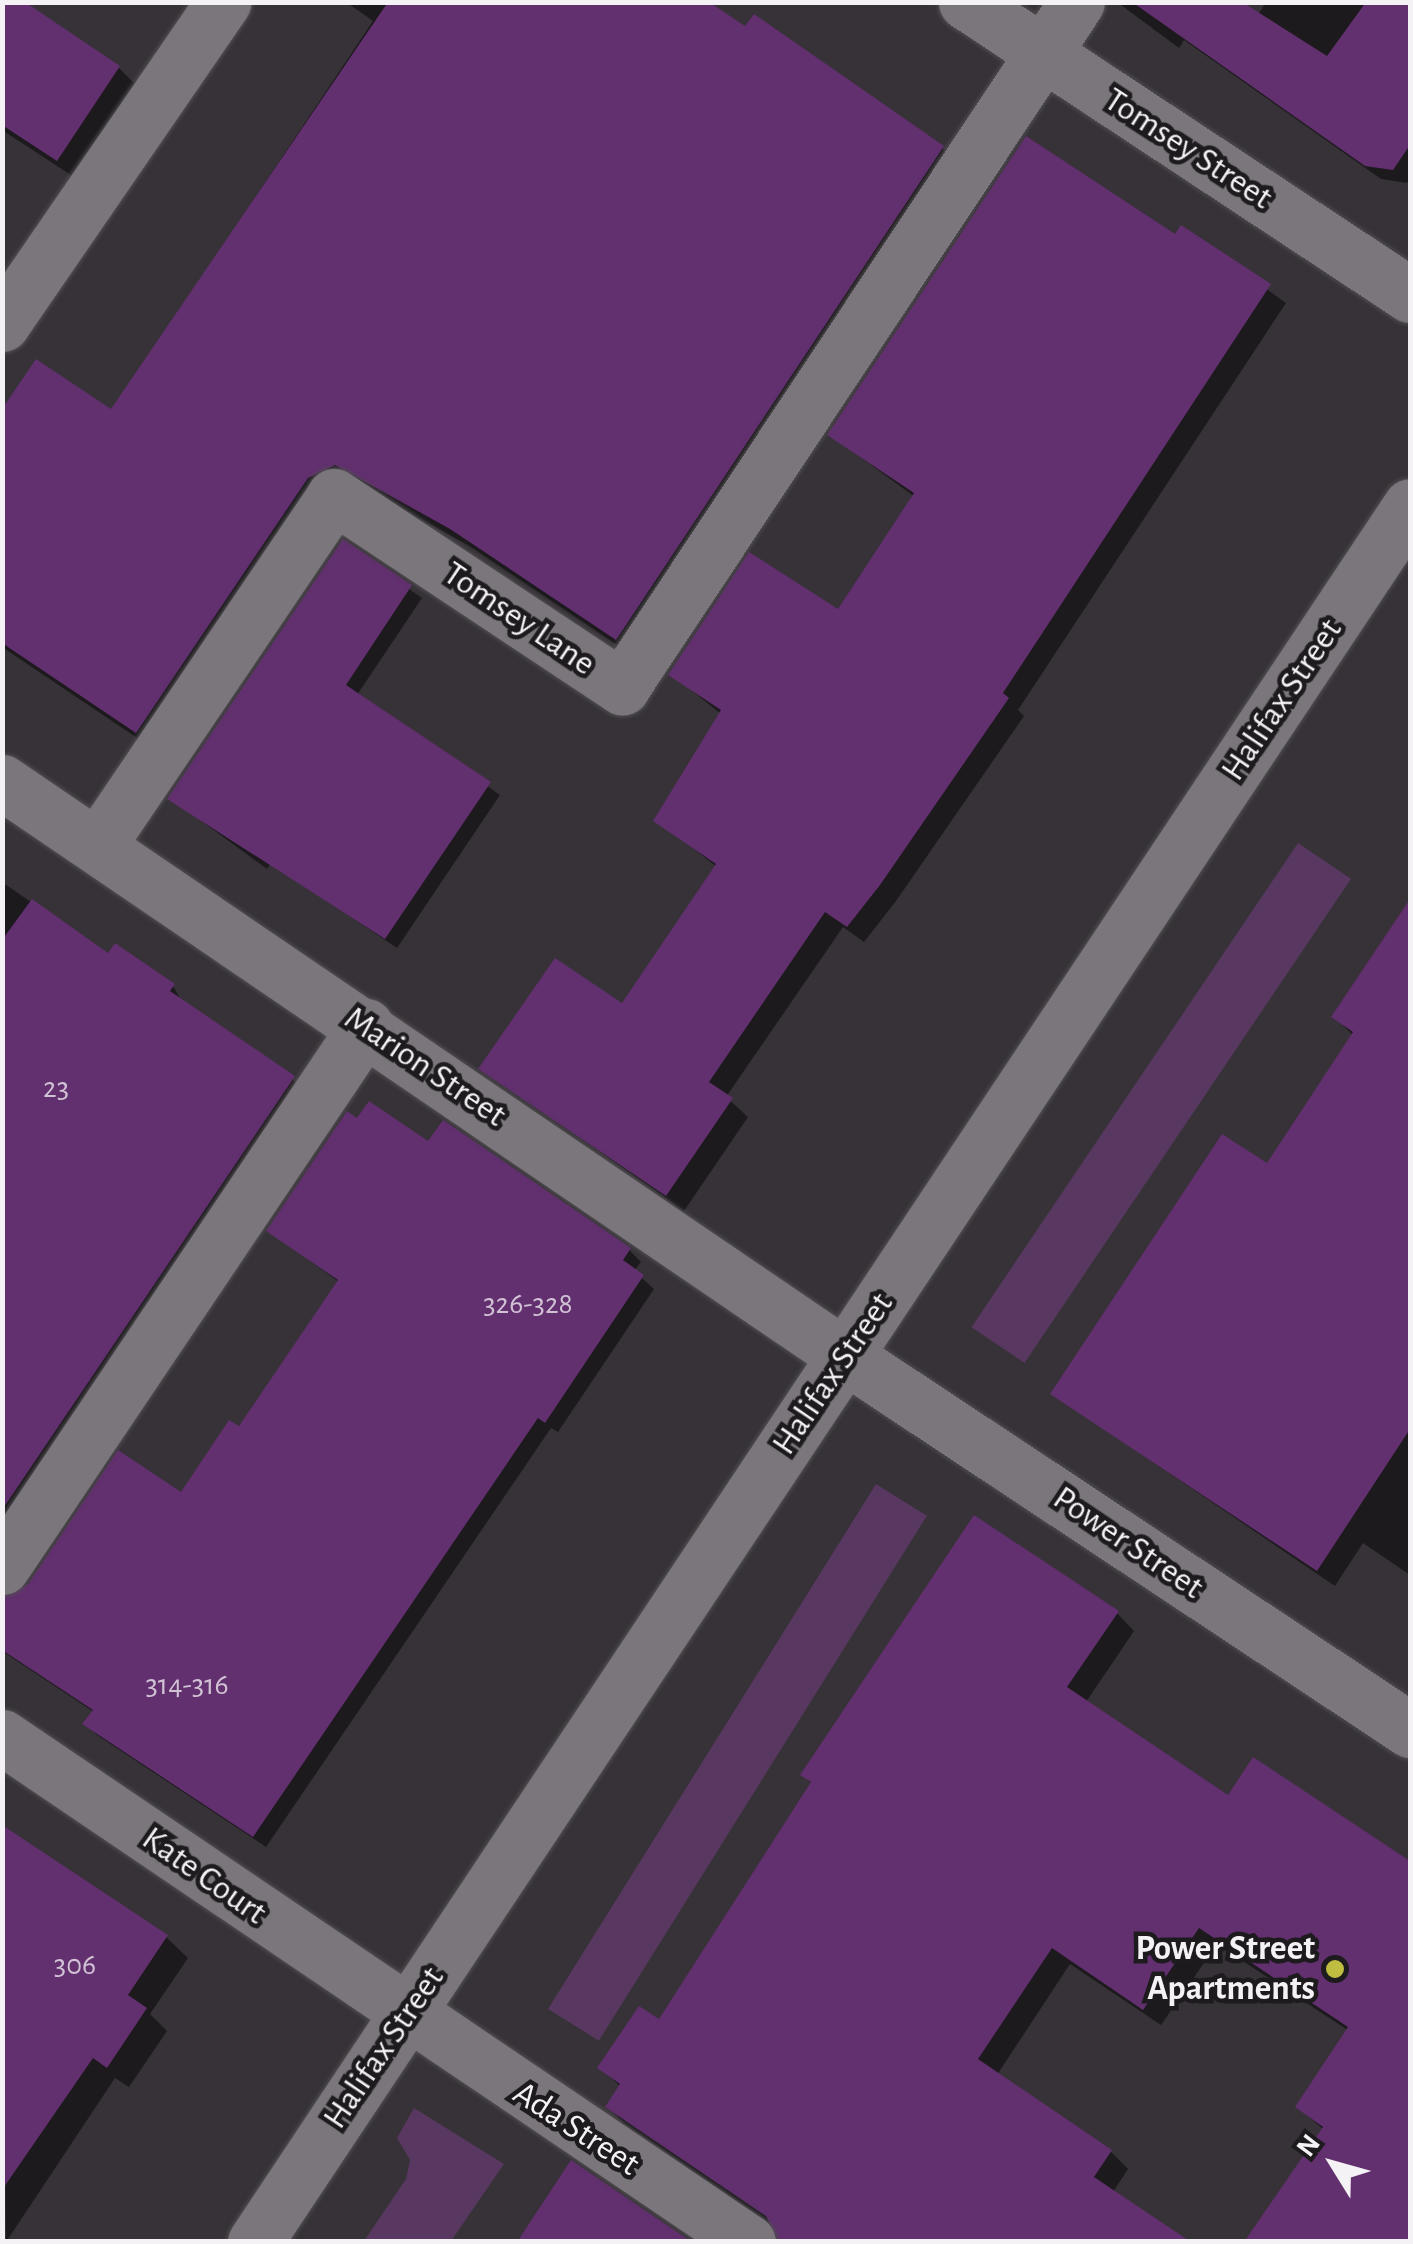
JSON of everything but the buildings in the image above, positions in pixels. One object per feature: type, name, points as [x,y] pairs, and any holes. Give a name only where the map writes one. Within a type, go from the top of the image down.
[{"type":"street","points":[[2,324],[222,2]]},
{"type":"street","name":"Tomsey Street","points":[[966,2],[1410,295]]},
{"type":"street","points":[[1043,54],[1077,2]]},
{"type":"street","name":"Tomsey Lane","points":[[98,846],[334,496],[622,687],[1043,54]]},
{"type":"street","name":"Halifax Street","points":[[254,2242],[1410,506]]},
{"type":"street","name":"Marion Street","points":[[2,782],[366,1026],[845,1356]]},
{"type":"street","points":[[2,1567],[366,1026]]},
{"type":"street","name":"Power Street","points":[[845,1356],[1410,1730]]},
{"type":"street","name":"Kate Court","points":[[2,1736],[406,2016]]},
{"type":"street","name":"Ada Street","points":[[406,2016],[748,2242]]},
{"type":"shaded area","points":[[1298,843],[1351,879],[1024,1363],[971,1327]]},
{"type":"shaded area","points":[[876,1484],[927,1516],[599,2041],[548,2009]]},
{"type":"shaded area","points":[[414,2108],[504,2164],[451,2241],[364,2241],[406,2179],[410,2160],[397,2138]]},
{"type":"place","name":"Power Street Apartments","points":[[1335,1969]]}]
